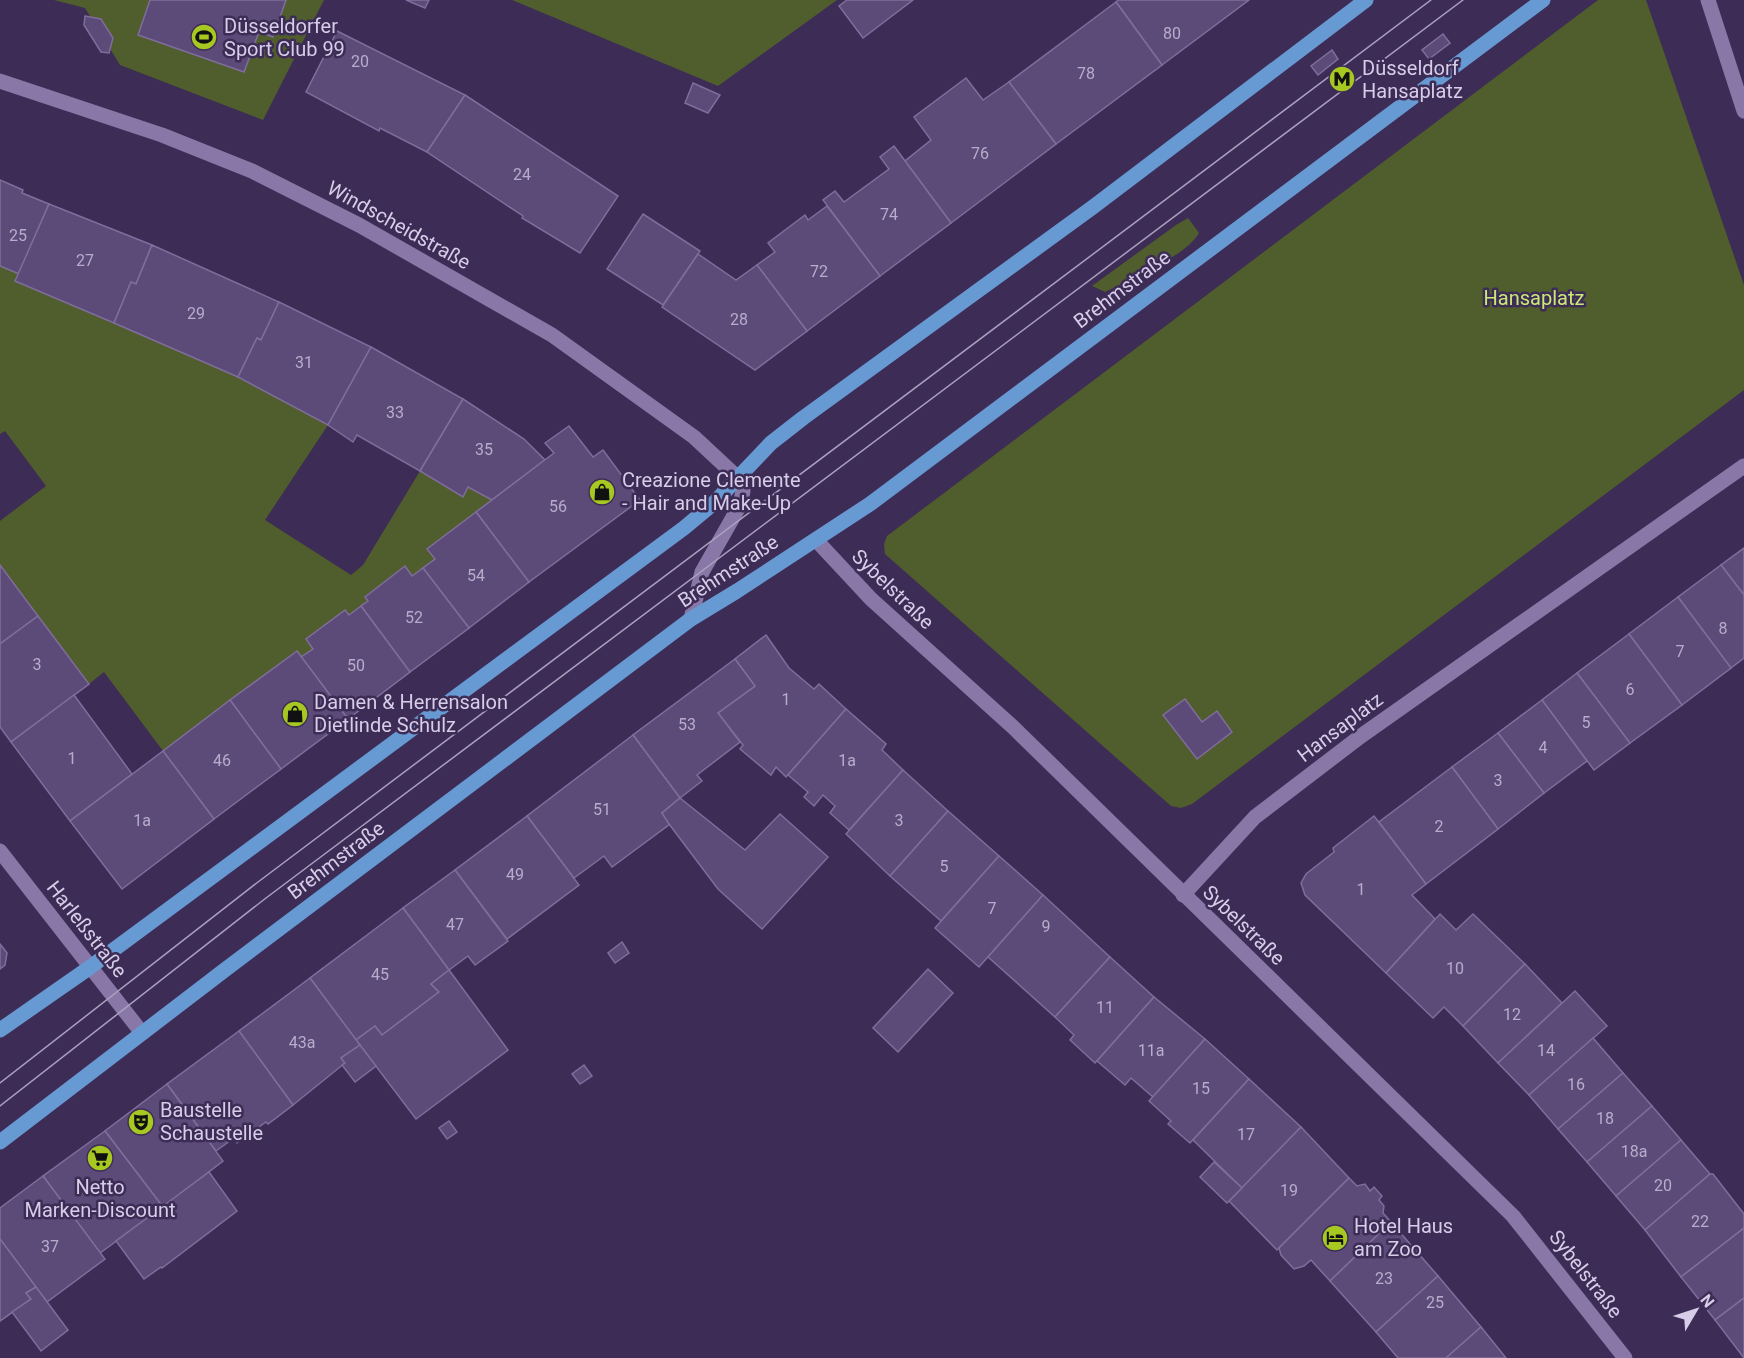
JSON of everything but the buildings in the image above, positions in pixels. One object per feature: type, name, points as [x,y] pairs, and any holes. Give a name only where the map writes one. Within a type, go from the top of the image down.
[{"type":"main road","points":[[0,1030],[89,968],[684,528],[714,503],[771,443],[803,418],[1093,207],[1366,0]]},
{"type":"main road","name":"Brehmstraße","points":[[0,1142],[691,619],[870,504],[1543,0]]},
{"type":"street","points":[[1708,0],[1744,111]]},
{"type":"street","name":"Windscheidstraße","points":[[0,81],[162,135],[252,171],[358,225],[552,335],[694,436],[738,478]]},
{"type":"street","name":"Hansaplatz","points":[[1183,895],[1255,817],[1299,783],[1361,736],[1744,466]]},
{"type":"street","points":[[691,619],[702,572],[740,505],[742,491],[738,478]]},
{"type":"street","name":"Sybelstraße","points":[[816,540],[871,599],[1014,728],[1513,1216],[1625,1358]]},
{"type":"street","name":"Harleßstraße","points":[[0,851],[89,968],[142,1033]]},
{"type":"green space","name":"Düsseldorfer Sport Club 99","points":[[54,0],[324,0],[263,120],[120,65],[85,8]]},
{"type":"green space","points":[[512,0],[837,0],[718,86]]},
{"type":"green space","name":"Hansaplatz","points":[[1598,0],[1646,0],[1744,285],[1744,390],[1192,804],[1181,808],[1171,806],[885,554],[884,544],[887,536]]},
{"type":"green space","points":[[1188,218],[1199,233],[1182,250],[1157,266],[1105,292],[1092,286],[1176,225]]},
{"type":"green space","points":[[0,266],[19,274],[16,281],[238,377],[328,425],[265,520],[351,575],[363,565],[420,471],[463,497],[468,487],[492,500],[427,549],[435,559],[412,576],[405,566],[365,596],[368,601],[349,615],[345,610],[313,649],[301,657],[296,651],[163,751],[104,672],[89,684],[0,565],[0,521],[46,486],[5,431],[0,434]]},
{"type":"tram line","points":[[0,1083],[258,882],[1431,0]]},
{"type":"tram line","points":[[0,1106],[266,898],[1463,0]]},
{"type":"place","name":"Düsseldorfer Sport Club 99","points":[[204,37]]},
{"type":"place","name":"Düsseldorf Hansaplatz","points":[[1342,79]]},
{"type":"place","name":"Creazione Clemente - Hair and Make-Up","points":[[602,492]]},
{"type":"place","name":"Damen & Herrensalon Dietlinde Schulz","points":[[295,714]]},
{"type":"place","name":"Baustelle Schaustelle","points":[[141,1122]]},
{"type":"place","name":"Netto Marken-Discount","points":[[100,1158]]},
{"type":"place","name":"Hotel Haus am Zoo","points":[[1335,1238]]}]
